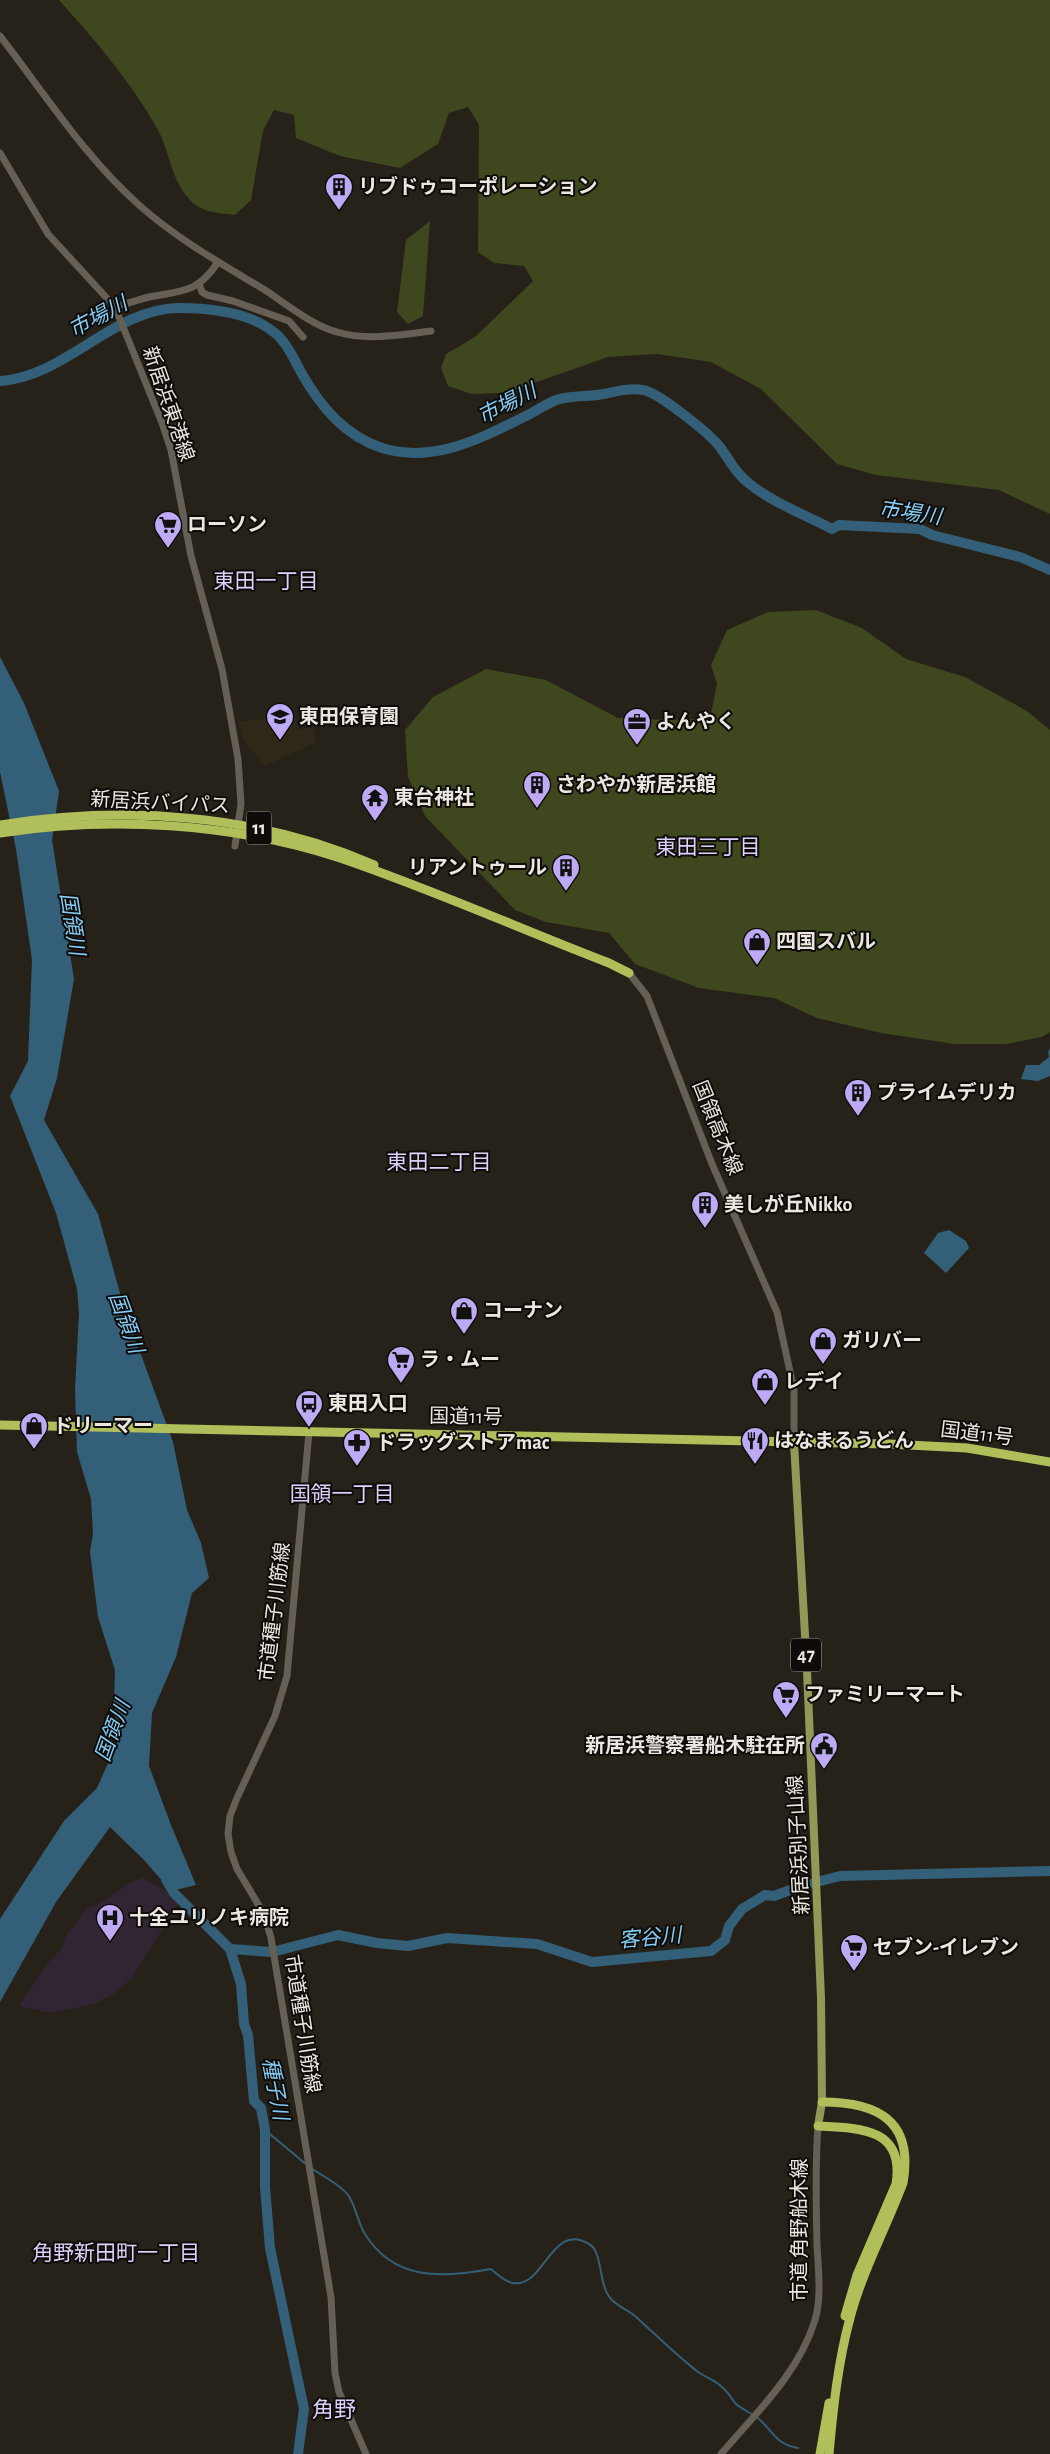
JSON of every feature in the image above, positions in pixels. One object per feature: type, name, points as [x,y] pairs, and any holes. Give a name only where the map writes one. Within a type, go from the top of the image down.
[{"type":"highway","name":"新居浜バイパス","points":[[0,825],[153,816],[238,824],[278,832],[338,849],[426,890]]},
{"type":"highway","name":"新居浜バイパス","points":[[0,833],[81,821],[145,825],[268,840],[336,857],[426,890],[609,963],[629,973]]},
{"type":"highway","name":"国道11号","points":[[0,1425],[889,1444],[967,1448],[1050,1462]]},
{"type":"highway","points":[[822,2102],[847,2102],[863,2105],[875,2110],[896,2130],[904,2146],[906,2165],[903,2183],[861,2284],[850,2318],[836,2390],[831,2430],[831,2454]]},
{"type":"highway","points":[[818,2126],[874,2132],[892,2148],[898,2169],[896,2184],[856,2275],[849,2298],[820,2454]]},
{"type":"main road","name":"新居浜別子山線","points":[[794,1443],[818,1892],[822,2102],[818,2126]]},
{"type":"street","points":[[0,36],[89,152],[118,185],[175,234],[218,262],[336,332],[385,337],[431,331]]},
{"type":"street","name":"新居浜東港線","points":[[0,153],[48,234],[116,310],[171,450],[191,556],[222,669],[241,780],[235,846]]},
{"type":"street","points":[[116,310],[147,298],[184,292],[199,284],[209,275],[218,262]]},
{"type":"street","points":[[199,284],[202,292],[207,295],[233,301],[289,321],[303,337]]},
{"type":"street","name":"国領高木線","points":[[629,973],[647,996],[712,1164],[777,1312],[794,1390],[794,1443]]},
{"type":"street","name":"市道種子川筋線","points":[[309,1432],[286,1676],[274,1716],[230,1816],[228,1834],[236,1870],[264,1914],[271,1938],[331,2297],[335,2373],[339,2392],[366,2454]]},
{"type":"street","name":"市道 角野船木線","points":[[721,2454],[784,2380],[802,2354],[816,2319],[819,2291],[815,2168],[818,2126]]},
{"type":"shaded area","name":"東田保育園","points":[[295,715],[297,729],[314,728],[316,742],[265,766],[243,739],[237,722]]},
{"type":"shaded area","name":"十全ユリノキ病院","points":[[143,1878],[173,1895],[178,1904],[131,1979],[112,1995],[94,2004],[50,2013],[19,2006],[48,1963],[63,1947],[66,1936],[87,1909],[103,1902],[127,1884]]},
{"type":"green space","points":[[59,0],[1050,0],[1050,514],[999,490],[876,475],[837,464],[761,389],[711,362],[657,354],[608,357],[505,393],[471,394],[448,386],[441,368],[446,354],[475,337],[533,281],[524,266],[494,263],[478,252],[479,125],[468,107],[449,113],[438,144],[400,168],[340,156],[296,138],[294,115],[274,110],[263,131],[251,200],[235,215],[212,212],[197,206],[185,194],[175,176],[158,130],[137,95],[112,62]]},
{"type":"green space","points":[[430,221],[423,316],[408,324],[397,312],[406,240]]},
{"type":"green space","points":[[816,610],[862,628],[906,659],[965,677],[1027,711],[1050,730],[1050,1032],[1042,1037],[1006,1044],[955,1044],[881,1033],[817,1018],[774,998],[699,988],[635,964],[609,933],[546,922],[515,910],[425,816],[408,777],[405,730],[433,697],[486,669],[546,680],[618,718],[668,720],[710,718],[717,684],[711,665],[727,630],[768,612]]},
{"type":"water","name":"国領川","points":[[0,657],[24,703],[59,791],[52,840],[74,979],[57,1078],[44,1120],[98,1214],[125,1311],[173,1442],[187,1510],[201,1543],[209,1578],[192,1593],[176,1657],[152,1713],[149,1766],[196,1885],[171,1891],[144,1860],[110,1827],[56,1902],[0,2002],[0,1919],[64,1821],[97,1788],[117,1743],[114,1703],[115,1670],[98,1617],[90,1552],[93,1534],[91,1499],[77,1452],[75,1389],[79,1313],[77,1289],[56,1213],[10,1096],[28,1061],[32,960],[16,849],[0,772]]},
{"type":"water","points":[[1050,1048],[1050,1076],[1038,1081],[1021,1079],[1026,1065],[1039,1065],[1049,1057],[1048,1052]]},
{"type":"water","points":[[949,1230],[966,1241],[969,1248],[946,1273],[924,1253],[938,1233]]},
{"type":"waterway","name":"市場川","points":[[0,381],[24,377],[46,368],[110,330],[154,311],[178,308],[216,310],[254,320],[275,333],[287,347],[317,398],[335,419],[357,436],[382,448],[401,452],[439,451],[492,433],[556,400],[624,390],[643,390],[650,392],[671,405],[706,433],[720,447],[737,472],[751,485],[780,503],[832,529],[839,525],[920,529],[932,535],[1020,557],[1050,570]]},
{"type":"waterway","name":"客谷川","points":[[230,1949],[272,1952],[338,1935],[377,1943],[408,1946],[447,1938],[537,1944],[592,1962],[711,1951],[725,1940],[729,1926],[742,1909],[765,1895],[774,1896],[801,1886],[840,1876],[1050,1871]]},
{"type":"waterway","name":"種子川","points":[[166,1880],[174,1893],[230,1949],[241,1984],[254,2101],[261,2108],[265,2130],[265,2187],[270,2248],[304,2409],[298,2454]]},
{"type":"waterway","points":[[265,2130],[307,2165]]},
{"type":"waterway","points":[[311,2168],[345,2191],[353,2203],[365,2234],[390,2261],[405,2268],[437,2274],[455,2274],[491,2269],[510,2282],[524,2282],[533,2276],[556,2248],[565,2241],[576,2239],[589,2244],[597,2254],[604,2285],[613,2301],[635,2316],[698,2372],[714,2381],[726,2391],[735,2403],[757,2418],[780,2441],[798,2448]]},
{"type":"place","name":"リブドゥコーポレーション","points":[[339,211]]},
{"type":"place","name":"ローソン","points":[[168,549]]},
{"type":"place","name":"東田保育園","points":[[280,741]]},
{"type":"place","name":"よんやく","points":[[637,746]]},
{"type":"place","name":"さわやか新居浜館","points":[[537,809]]},
{"type":"place","name":"東台神社","points":[[375,822]]},
{"type":"place","name":"リアントゥール","points":[[566,892]]},
{"type":"place","name":"四国スバル","points":[[757,966]]},
{"type":"place","name":"プライムデリカ","points":[[858,1117]]},
{"type":"place","name":"美しが丘Nikko","points":[[705,1229]]},
{"type":"place","name":"コーナン","points":[[464,1335]]},
{"type":"place","name":"ガリバー","points":[[823,1365]]},
{"type":"place","name":"ラ・ムー","points":[[401,1384]]},
{"type":"place","name":"レデイ","points":[[765,1406]]},
{"type":"place","name":"東田入口","points":[[309,1428]]},
{"type":"place","name":"ドリーマー","points":[[34,1450]]},
{"type":"place","name":"はなまるうどん","points":[[755,1465]]},
{"type":"place","name":"ドラッグストアmac","points":[[357,1467]]},
{"type":"place","name":"ファミリーマート","points":[[786,1719]]},
{"type":"place","name":"新居浜警察署船木駐在所","points":[[824,1770]]},
{"type":"place","name":"十全ユリノキ病院","points":[[110,1942]]},
{"type":"place","name":"セブン-イレブン","points":[[854,1972]]},
{"type":"district","name":"東田一丁目","points":[[266,581]]},
{"type":"district","name":"東田三丁目","points":[[708,847]]},
{"type":"district","name":"東田二丁目","points":[[439,1162]]},
{"type":"district","name":"国領一丁目","points":[[342,1494]]},
{"type":"district","name":"角野新田町一丁目","points":[[116,2253]]},
{"type":"district","name":"角野","points":[[334,2410]]}]
